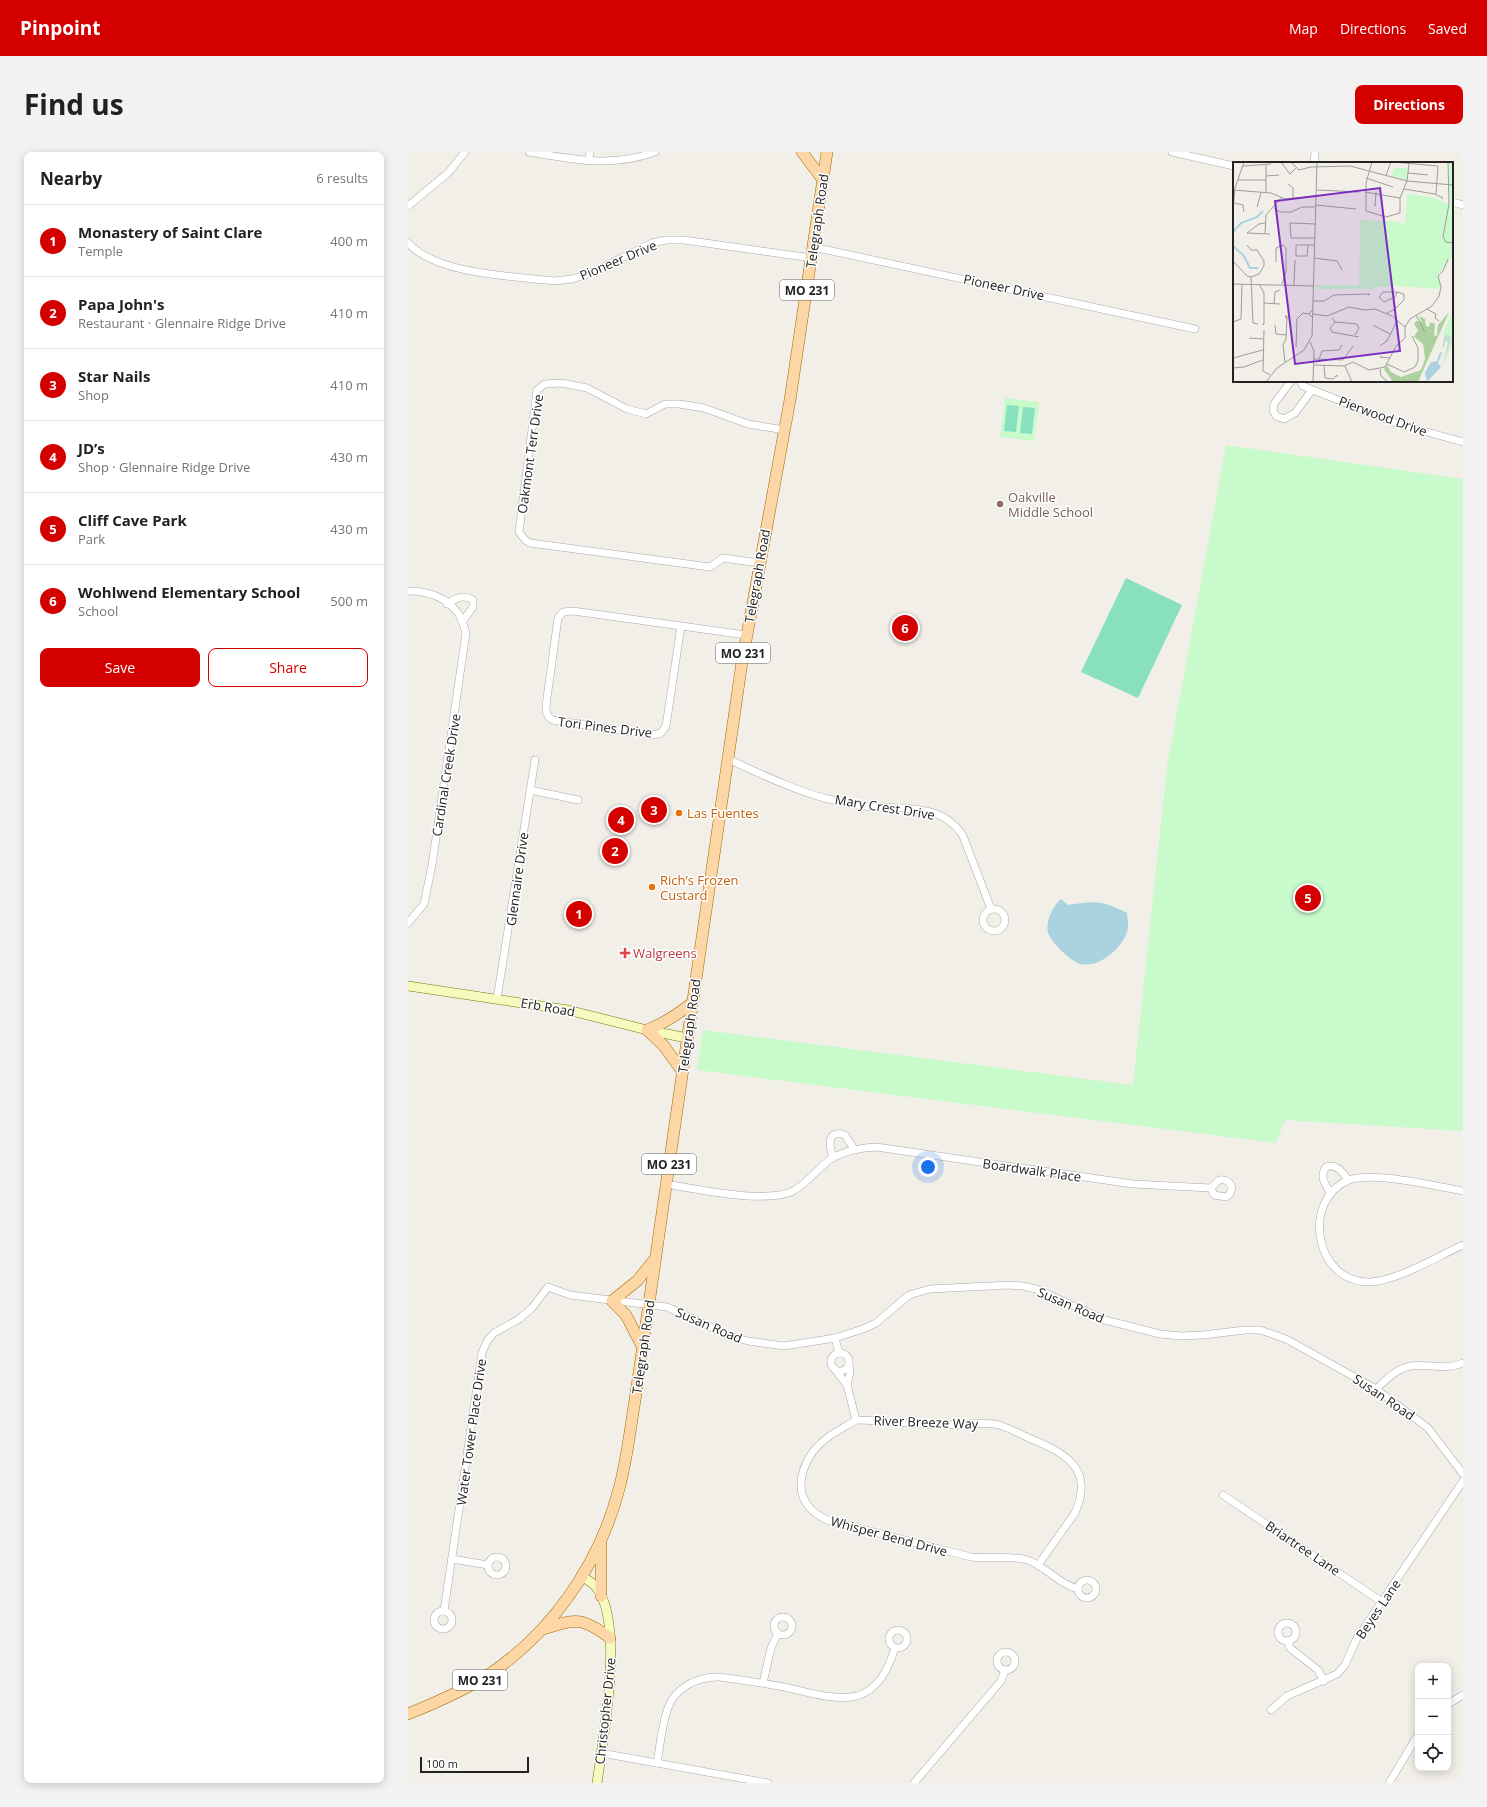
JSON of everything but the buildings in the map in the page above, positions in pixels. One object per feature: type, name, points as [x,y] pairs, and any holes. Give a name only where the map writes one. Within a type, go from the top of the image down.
[{"type":"main road","points":[[802,152],[823,180]]},
{"type":"main road","name":"Telegraph Road","points":[[408,1714],[446,1698],[482,1678],[517,1654],[542,1630],[581,1576],[601,1540],[614,1506],[624,1470],[746,635],[785,430],[827,152]]},
{"type":"main road","points":[[682,1071],[664,1046],[647,1030],[664,1024],[692,1003]]},
{"type":"main road","points":[[642,1348],[626,1315],[612,1301],[637,1281],[656,1258]]},
{"type":"main road","points":[[601,1540],[601,1596]]},
{"type":"main road","points":[[542,1630],[567,1622],[577,1621],[595,1626],[610,1638]]},
{"type":"street","points":[[408,206],[448,173],[465,152]]},
{"type":"street","points":[[529,152],[588,161],[621,161],[654,152]]},
{"type":"street","points":[[588,161],[590,152]]},
{"type":"street","points":[[1172,152],[1233,166]]},
{"type":"street","points":[[1314,162],[1315,152]]},
{"type":"street","points":[[1453,202],[1463,205]]},
{"type":"street","name":"Pioneer Drive","points":[[408,243],[417,252],[449,267],[555,281],[572,279],[589,274],[652,243],[666,240],[684,240],[812,253],[1195,329]]},
{"type":"street","points":[[1290,382],[1274,404],[1273,410],[1276,416],[1284,419],[1295,413],[1312,390]]},
{"type":"street","name":"Oakmont Terr Drive","points":[[759,563],[723,558],[710,567],[530,543],[525,540],[519,532],[537,390],[544,384],[562,383],[587,388],[627,410],[646,414],[665,404],[679,404],[704,408],[748,424],[785,430]]},
{"type":"street","name":"Pierwood Drive","points":[[1302,384],[1312,390],[1398,424],[1463,442]]},
{"type":"street","name":"Cardinal Creek Drive","points":[[408,590],[426,592],[440,597],[459,613],[466,634],[432,866],[424,904],[408,921]]},
{"type":"street","points":[[447,604],[457,598],[465,596],[473,600],[473,607],[462,622]]},
{"type":"street","name":"Tori Pines Drive","points":[[681,626],[666,726],[661,733],[653,735],[552,720],[547,716],[546,710],[548,691],[558,618],[562,612],[573,610],[746,635]]},
{"type":"street","name":"Mary Crest Drive","points":[[728,759],[823,797],[863,806],[898,807],[928,811],[944,817],[956,826],[963,836],[991,910]]},
{"type":"street","name":"Glennaire Drive","points":[[497,999],[535,760]]},
{"type":"street","points":[[530,790],[578,800]]},
{"type":"street","name":"Erb Road","points":[[408,986],[568,1010],[647,1030],[687,1038]]},
{"type":"street","points":[[833,1158],[829,1146],[830,1140],[833,1136],[840,1134],[845,1135],[854,1149]]},
{"type":"street","name":"Boardwalk Place","points":[[666,1184],[756,1197],[777,1195],[794,1190],[833,1158],[854,1149],[876,1147],[1126,1183],[1211,1188]]},
{"type":"street","points":[[1331,1194],[1322,1179],[1326,1166],[1335,1166],[1348,1180]]},
{"type":"street","points":[[1463,1190],[1373,1177],[1348,1180],[1331,1194],[1321,1213],[1319,1227],[1320,1240],[1328,1261],[1334,1269],[1352,1278],[1365,1282],[1385,1280],[1463,1245]]},
{"type":"street","name":"Susan Road","points":[[649,1306],[676,1310],[730,1336],[766,1345],[798,1345],[835,1338],[876,1323],[909,1295],[918,1291],[930,1289],[1010,1285],[1036,1290],[1105,1320],[1160,1334],[1181,1336],[1260,1330],[1286,1339],[1376,1389],[1428,1428],[1463,1474]]},
{"type":"street","name":"Water Tower Place Drive","points":[[444,1611],[478,1368],[487,1341],[494,1333],[519,1320],[532,1308],[548,1287],[570,1295],[649,1306]]},
{"type":"street","points":[[835,1338],[839,1353]]},
{"type":"street","points":[[839,1353],[847,1356],[849,1361],[849,1365],[842,1371],[834,1368],[831,1363],[832,1358],[839,1353]]},
{"type":"street","points":[[1376,1389],[1397,1371],[1409,1366],[1452,1367],[1463,1363]]},
{"type":"street","name":"River Breeze Way","points":[[847,1385],[850,1373],[849,1365]]},
{"type":"street","name":"River Breeze Way","points":[[834,1368],[847,1385],[856,1420],[879,1420],[939,1425],[999,1425],[1057,1450],[1074,1464],[1081,1484],[1080,1503],[1075,1513],[1038,1565]]},
{"type":"street","name":"Whisper Bend Drive","points":[[856,1420],[826,1438],[809,1456],[804,1468],[801,1485],[802,1495],[810,1508],[827,1520],[948,1551],[989,1559],[1006,1557],[1019,1558],[1038,1565],[1068,1587],[1078,1589]]},
{"type":"street","name":"Beyes Lane","points":[[1271,1710],[1287,1696],[1324,1681],[1337,1674],[1345,1665],[1356,1640],[1463,1481]]},
{"type":"street","name":"Briartree Lane","points":[[1223,1495],[1382,1602]]},
{"type":"street","points":[[452,1559],[488,1565]]},
{"type":"street","name":"Christopher Drive","points":[[581,1576],[593,1584],[601,1596],[608,1620],[610,1638],[611,1677],[597,1783]]},
{"type":"street","points":[[763,1683],[771,1648],[778,1633]]},
{"type":"street","points":[[1288,1641],[1290,1648],[1318,1670],[1324,1681]]},
{"type":"street","points":[[657,1763],[668,1708],[674,1697],[683,1687],[696,1680],[710,1676],[763,1683],[833,1697],[857,1696],[869,1690],[879,1682],[886,1671],[895,1648]]},
{"type":"street","points":[[914,1783],[1001,1681],[1005,1670]]},
{"type":"street","points":[[1451,1702],[1463,1695]]},
{"type":"street","points":[[1389,1783],[1415,1740]]},
{"type":"street","points":[[601,1753],[768,1783]]},
{"type":"green space","points":[[1005,398],[1039,402],[1034,441],[1000,437]]},
{"type":"green space","points":[[1007,405],[1019,406],[1016,432],[1004,431]]},
{"type":"green space","points":[[1023,407],[1035,408],[1032,434],[1020,433]]},
{"type":"green space","points":[[1226,445],[1463,479],[1463,1131],[1285,1120],[1276,1143],[697,1070],[703,1030],[1133,1085],[1167,766]]},
{"type":"green space","points":[[1126,578],[1182,605],[1138,698],[1081,672]]},
{"type":"water","points":[[1061,899],[1068,905],[1092,902],[1111,906],[1127,913],[1128,928],[1122,943],[1109,956],[1093,964],[1085,965],[1071,959],[1054,943],[1048,931],[1048,921],[1052,911]]},
{"type":"place","name":"Oakville Middle School","points":[[1000,504]]},
{"type":"place","name":"Wohlwend Elementary School","points":[[905,628]]},
{"type":"place","name":"Star Nails","points":[[654,810]]},
{"type":"place","name":"Las Fuentes","points":[[679,813]]},
{"type":"place","name":"JD’s","points":[[621,820]]},
{"type":"place","name":"Papa John's","points":[[615,851]]},
{"type":"place","name":"Rich’s Frozen Custard","points":[[652,887]]},
{"type":"place","name":"Cliff Cave Park","points":[[1308,898]]},
{"type":"place","name":"Monastery of Saint Clare","points":[[579,914]]},
{"type":"place","name":"Walgreens","points":[[625,953]]}]
